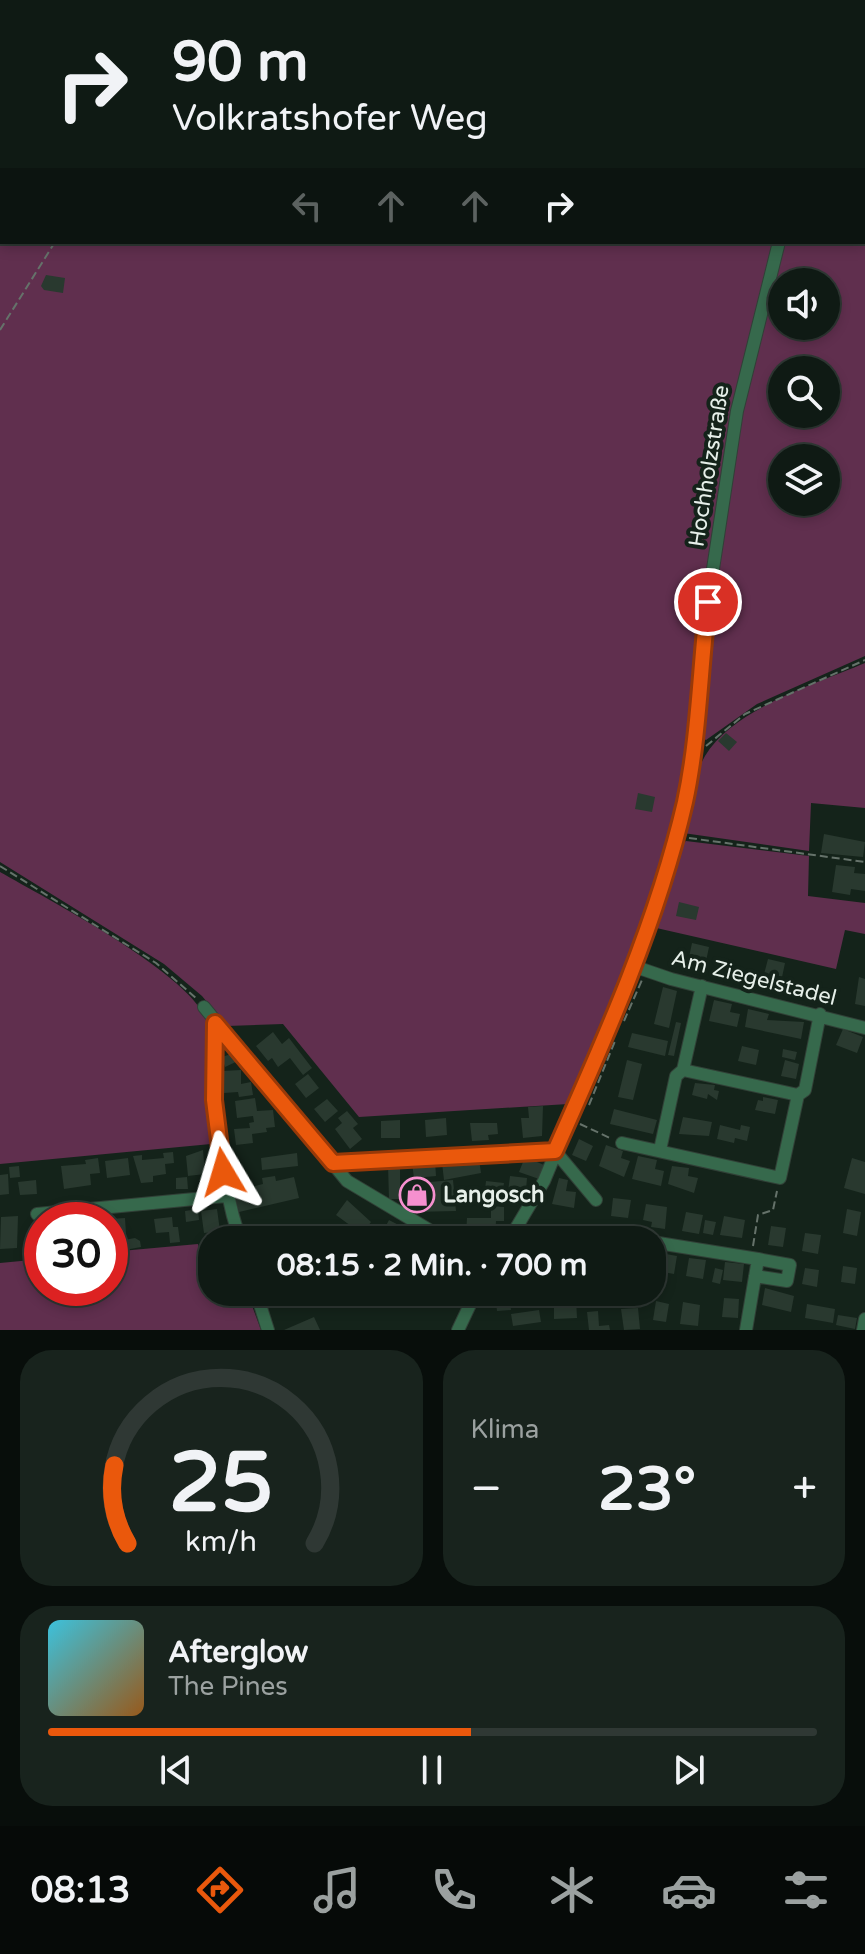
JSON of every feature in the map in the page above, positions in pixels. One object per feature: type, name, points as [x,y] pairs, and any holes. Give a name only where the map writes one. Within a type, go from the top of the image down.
[{"type":"street","name":"Hochholzstraße","points":[[517,1226],[544,1181],[569,1119],[639,968],[676,837],[693,757],[708,602],[735,424],[779,244]]},
{"type":"street","name":"Am Ziegelstadel","points":[[639,968],[865,1028]]},
{"type":"street","points":[[660,1150],[676,1076],[683,1070],[702,986]]},
{"type":"street","points":[[204,1007],[347,1181],[421,1226]]},
{"type":"street","points":[[622,1143],[780,1178],[798,1095],[805,1090],[820,1014]]},
{"type":"street","points":[[215,1023],[214,1100],[226,1196],[236,1226]]},
{"type":"street","points":[[683,1070],[798,1095]]},
{"type":"street","points":[[333,1163],[555,1151],[596,1200]]},
{"type":"street","points":[[128,1205],[226,1196]]},
{"type":"street","points":[[666,1244],[790,1265],[787,1281],[755,1276]]},
{"type":"street","points":[[746,1330],[755,1276],[754,1258]]},
{"type":"street","points":[[260,1306],[268,1330]]},
{"type":"street","points":[[458,1330],[469,1306]]},
{"type":"street","points":[[863,1330],[865,1319]]},
{"type":"path","points":[[0,330],[54,244]]},
{"type":"path","points":[[693,757],[745,714],[865,660]]},
{"type":"path","points":[[676,837],[865,862]]},
{"type":"path","points":[[0,866],[156,963],[204,1007]]},
{"type":"path","points":[[619,1028],[635,1002],[639,968]]},
{"type":"path","points":[[586,1111],[615,1041]]},
{"type":"path","points":[[569,1119],[622,1143]]},
{"type":"path","points":[[754,1258],[758,1215],[773,1210],[780,1178]]},
{"type":"shaded area","points":[[0,244],[773,244],[751,333],[723,471],[707,564],[684,761],[667,850],[636,947],[568,1104],[359,1117],[283,1024],[227,1026],[202,996],[164,964],[0,862]]},
{"type":"shaded area","points":[[783,244],[865,244],[865,656],[757,704],[706,740],[700,737],[707,651],[743,403],[768,302],[768,340],[840,340],[840,268],[777,268]]},
{"type":"shaded area","points":[[865,663],[865,808],[811,803],[809,851],[683,833],[697,774],[705,756],[718,739],[735,724],[778,699]]},
{"type":"shaded area","points":[[686,841],[809,856],[808,896],[865,903],[865,934],[845,930],[836,969],[652,927],[679,846]]},
{"type":"shaded area","points":[[0,872],[115,939],[174,981],[195,1002],[207,1021],[209,1031],[211,1144],[0,1164]]},
{"type":"shaded area","points":[[198,1244],[198,1306],[252,1306],[261,1330],[0,1330],[0,1263],[24,1261],[24,1306],[128,1306],[128,1250]]},
{"type":"building","points":[[46,275],[65,278],[63,293],[44,290],[41,286]]},
{"type":"building","points":[[726,733],[737,742],[729,751],[718,741]]},
{"type":"building","points":[[638,793],[655,797],[652,812],[635,809]]},
{"type":"building","points":[[824,834],[865,842],[863,857],[821,853]]},
{"type":"building","points":[[836,865],[855,867],[854,873],[865,874],[865,891],[851,889],[850,895],[832,892]]},
{"type":"building","points":[[679,902],[699,907],[696,920],[676,916]]},
{"type":"building","points":[[692,943],[709,947],[705,966],[688,962]]},
{"type":"building","points":[[768,959],[785,963],[781,982],[763,978]]},
{"type":"building","points":[[859,977],[865,979],[865,1006],[855,1004]]},
{"type":"building","points":[[663,987],[677,991],[669,1028],[654,1024]]},
{"type":"building","points":[[714,1000],[732,1004],[730,1012],[740,1014],[737,1027],[709,1021]]},
{"type":"building","points":[[748,1009],[769,1014],[767,1020],[804,1022],[801,1039],[745,1027]]},
{"type":"building","points":[[676,1022],[681,1023],[674,1056],[668,1055]]},
{"type":"building","points":[[843,1029],[863,1037],[857,1053],[836,1045]]},
{"type":"building","points":[[273,1032],[282,1044],[289,1038],[312,1068],[303,1075],[290,1058],[278,1067],[272,1058],[268,1061],[256,1046]]},
{"type":"building","points":[[632,1033],[668,1041],[665,1056],[628,1047]]},
{"type":"building","points":[[742,1046],[759,1050],[756,1065],[738,1061]]},
{"type":"building","points":[[783,1049],[797,1052],[795,1060],[782,1057]]},
{"type":"building","points":[[234,1053],[240,1060],[225,1067],[222,1057]]},
{"type":"building","points":[[627,1060],[642,1064],[633,1100],[618,1097]]},
{"type":"building","points":[[785,1060],[799,1064],[796,1079],[781,1076]]},
{"type":"building","points":[[241,1070],[241,1084],[251,1082],[253,1095],[239,1097],[238,1092],[224,1093],[223,1071]]},
{"type":"building","points":[[308,1074],[319,1088],[306,1098],[295,1084]]},
{"type":"building","points":[[695,1083],[715,1085],[714,1090],[719,1091],[717,1100],[708,1094],[707,1099],[692,1095]]},
{"type":"building","points":[[763,1097],[778,1100],[775,1114],[755,1110],[758,1100],[763,1101]]},
{"type":"building","points":[[255,1098],[257,1111],[273,1110],[275,1127],[266,1128],[267,1132],[252,1134],[253,1143],[236,1145],[234,1129],[250,1128],[249,1123],[254,1122],[253,1116],[237,1118],[235,1101]]},
{"type":"building","points":[[327,1099],[338,1111],[325,1122],[314,1109]]},
{"type":"building","points":[[543,1106],[542,1136],[523,1138],[521,1118],[529,1118],[528,1107]]},
{"type":"building","points":[[614,1109],[657,1120],[653,1134],[610,1124]]},
{"type":"building","points":[[347,1111],[358,1124],[353,1128],[362,1139],[350,1149],[335,1129],[342,1123],[338,1118]]},
{"type":"building","points":[[683,1117],[712,1122],[709,1136],[679,1134]]},
{"type":"building","points":[[446,1118],[447,1135],[426,1137],[425,1120]]},
{"type":"building","points":[[400,1120],[400,1138],[381,1138],[381,1121]]},
{"type":"building","points":[[470,1123],[497,1123],[498,1134],[488,1135],[489,1140],[472,1141]]},
{"type":"building","points":[[720,1125],[740,1130],[741,1125],[750,1127],[747,1141],[735,1138],[734,1143],[717,1139]]},
{"type":"building","points":[[579,1139],[593,1146],[586,1161],[572,1155]]},
{"type":"building","points":[[606,1145],[623,1151],[621,1158],[630,1161],[624,1177],[599,1166]]},
{"type":"building","points":[[203,1150],[205,1174],[188,1176],[186,1156]]},
{"type":"building","points":[[173,1152],[174,1163],[165,1164],[166,1174],[153,1176],[153,1182],[141,1183],[133,1156],[142,1155],[142,1160],[164,1158],[163,1153]]},
{"type":"building","points":[[297,1153],[298,1166],[262,1170],[261,1158]]},
{"type":"building","points":[[638,1156],[657,1160],[655,1169],[664,1171],[661,1186],[632,1179]]},
{"type":"building","points":[[525,1157],[544,1165],[539,1179],[519,1172]]},
{"type":"building","points":[[98,1158],[100,1173],[90,1174],[91,1185],[64,1189],[61,1166],[86,1164],[85,1160]]},
{"type":"building","points":[[128,1158],[130,1175],[107,1178],[105,1161]]},
{"type":"building","points":[[852,1158],[865,1162],[865,1194],[844,1188]]},
{"type":"building","points":[[479,1159],[481,1173],[444,1180],[442,1163]]},
{"type":"building","points":[[435,1161],[436,1176],[414,1178],[412,1163]]},
{"type":"building","points":[[388,1165],[400,1165],[400,1199],[389,1199]]},
{"type":"building","points":[[19,1166],[20,1177],[10,1178],[9,1167]]},
{"type":"building","points":[[672,1166],[689,1168],[688,1176],[698,1178],[694,1193],[668,1184]]},
{"type":"building","points":[[8,1174],[9,1194],[0,1195],[0,1175]]},
{"type":"building","points":[[275,1176],[276,1181],[294,1177],[299,1198],[239,1212],[234,1191],[263,1184],[262,1178]]},
{"type":"building","points":[[510,1176],[527,1178],[525,1202],[507,1200]]},
{"type":"building","points":[[187,1177],[188,1189],[176,1189],[176,1178]]},
{"type":"building","points":[[559,1178],[568,1180],[566,1191],[576,1192],[574,1208],[552,1204]]},
{"type":"building","points":[[36,1180],[37,1194],[20,1195],[18,1182]]},
{"type":"building","points":[[453,1180],[456,1211],[412,1212],[410,1190],[418,1189],[418,1183]]},
{"type":"building","points":[[486,1181],[504,1183],[501,1202],[484,1199]]},
{"type":"building","points":[[613,1198],[631,1200],[628,1218],[611,1216]]},
{"type":"building","points":[[347,1200],[371,1222],[368,1226],[351,1226],[336,1215]]},
{"type":"building","points":[[646,1204],[667,1207],[665,1226],[651,1226],[652,1222],[643,1220]]},
{"type":"building","points":[[491,1206],[504,1207],[504,1221],[496,1221],[496,1226],[467,1226],[467,1218],[491,1218]]},
{"type":"building","points":[[198,1209],[199,1220],[186,1222],[185,1211]]},
{"type":"building","points":[[217,1209],[219,1226],[203,1226],[201,1211]]},
{"type":"building","points":[[847,1209],[861,1212],[857,1236],[843,1233]]},
{"type":"building","points":[[686,1212],[703,1215],[699,1234],[682,1231]]},
{"type":"building","points":[[18,1216],[17,1248],[0,1249],[1,1217]]},
{"type":"building","points":[[724,1216],[745,1220],[742,1238],[720,1235]]},
{"type":"building","points":[[172,1217],[173,1227],[178,1227],[180,1242],[170,1243],[169,1232],[156,1233],[154,1219]]},
{"type":"building","points":[[389,1220],[400,1226],[386,1226]]},
{"type":"building","points":[[705,1220],[716,1222],[713,1235],[703,1233]]},
{"type":"building","points":[[771,1226],[786,1228],[783,1247],[768,1245]]},
{"type":"building","points":[[805,1233],[821,1235],[818,1254],[802,1251]]},
{"type":"building","points":[[135,1238],[140,1241],[141,1247],[128,1249],[128,1239]]},
{"type":"building","points":[[666,1254],[677,1256],[674,1274],[666,1273]]},
{"type":"building","points":[[689,1258],[706,1260],[703,1279],[686,1276]]},
{"type":"building","points":[[725,1262],[744,1264],[742,1282],[723,1280]]},
{"type":"building","points":[[843,1266],[857,1268],[855,1284],[841,1282]]},
{"type":"building","points":[[715,1268],[723,1270],[720,1284],[712,1282]]},
{"type":"building","points":[[805,1268],[819,1270],[817,1287],[802,1284]]},
{"type":"building","points":[[765,1288],[794,1296],[791,1312],[762,1305]]},
{"type":"building","points":[[724,1298],[739,1299],[738,1318],[722,1317]]},
{"type":"building","points":[[683,1302],[700,1305],[698,1326],[680,1324]]},
{"type":"building","points":[[669,1304],[666,1322],[653,1320],[655,1306]]},
{"type":"building","points":[[807,1304],[835,1309],[833,1323],[805,1318]]},
{"type":"building","points":[[496,1306],[511,1306],[511,1310],[497,1311]]},
{"type":"building","points":[[554,1306],[576,1306],[577,1318],[554,1319]]},
{"type":"building","points":[[638,1308],[640,1329],[624,1330],[621,1309]]},
{"type":"building","points":[[539,1310],[541,1322],[513,1326],[511,1314]]},
{"type":"building","points":[[598,1311],[599,1326],[609,1325],[610,1330],[589,1330],[587,1312]]},
{"type":"building","points":[[838,1315],[857,1318],[855,1329],[836,1325]]},
{"type":"building","points":[[314,1317],[320,1330],[284,1330]]},
{"type":"place","name":"Langosch","points":[[417,1195]]},
{"type":"route","points":[[223,1172],[214,1100],[215,1023],[333,1163],[555,1151],[646,932],[676,837],[693,757],[708,602]]}]
